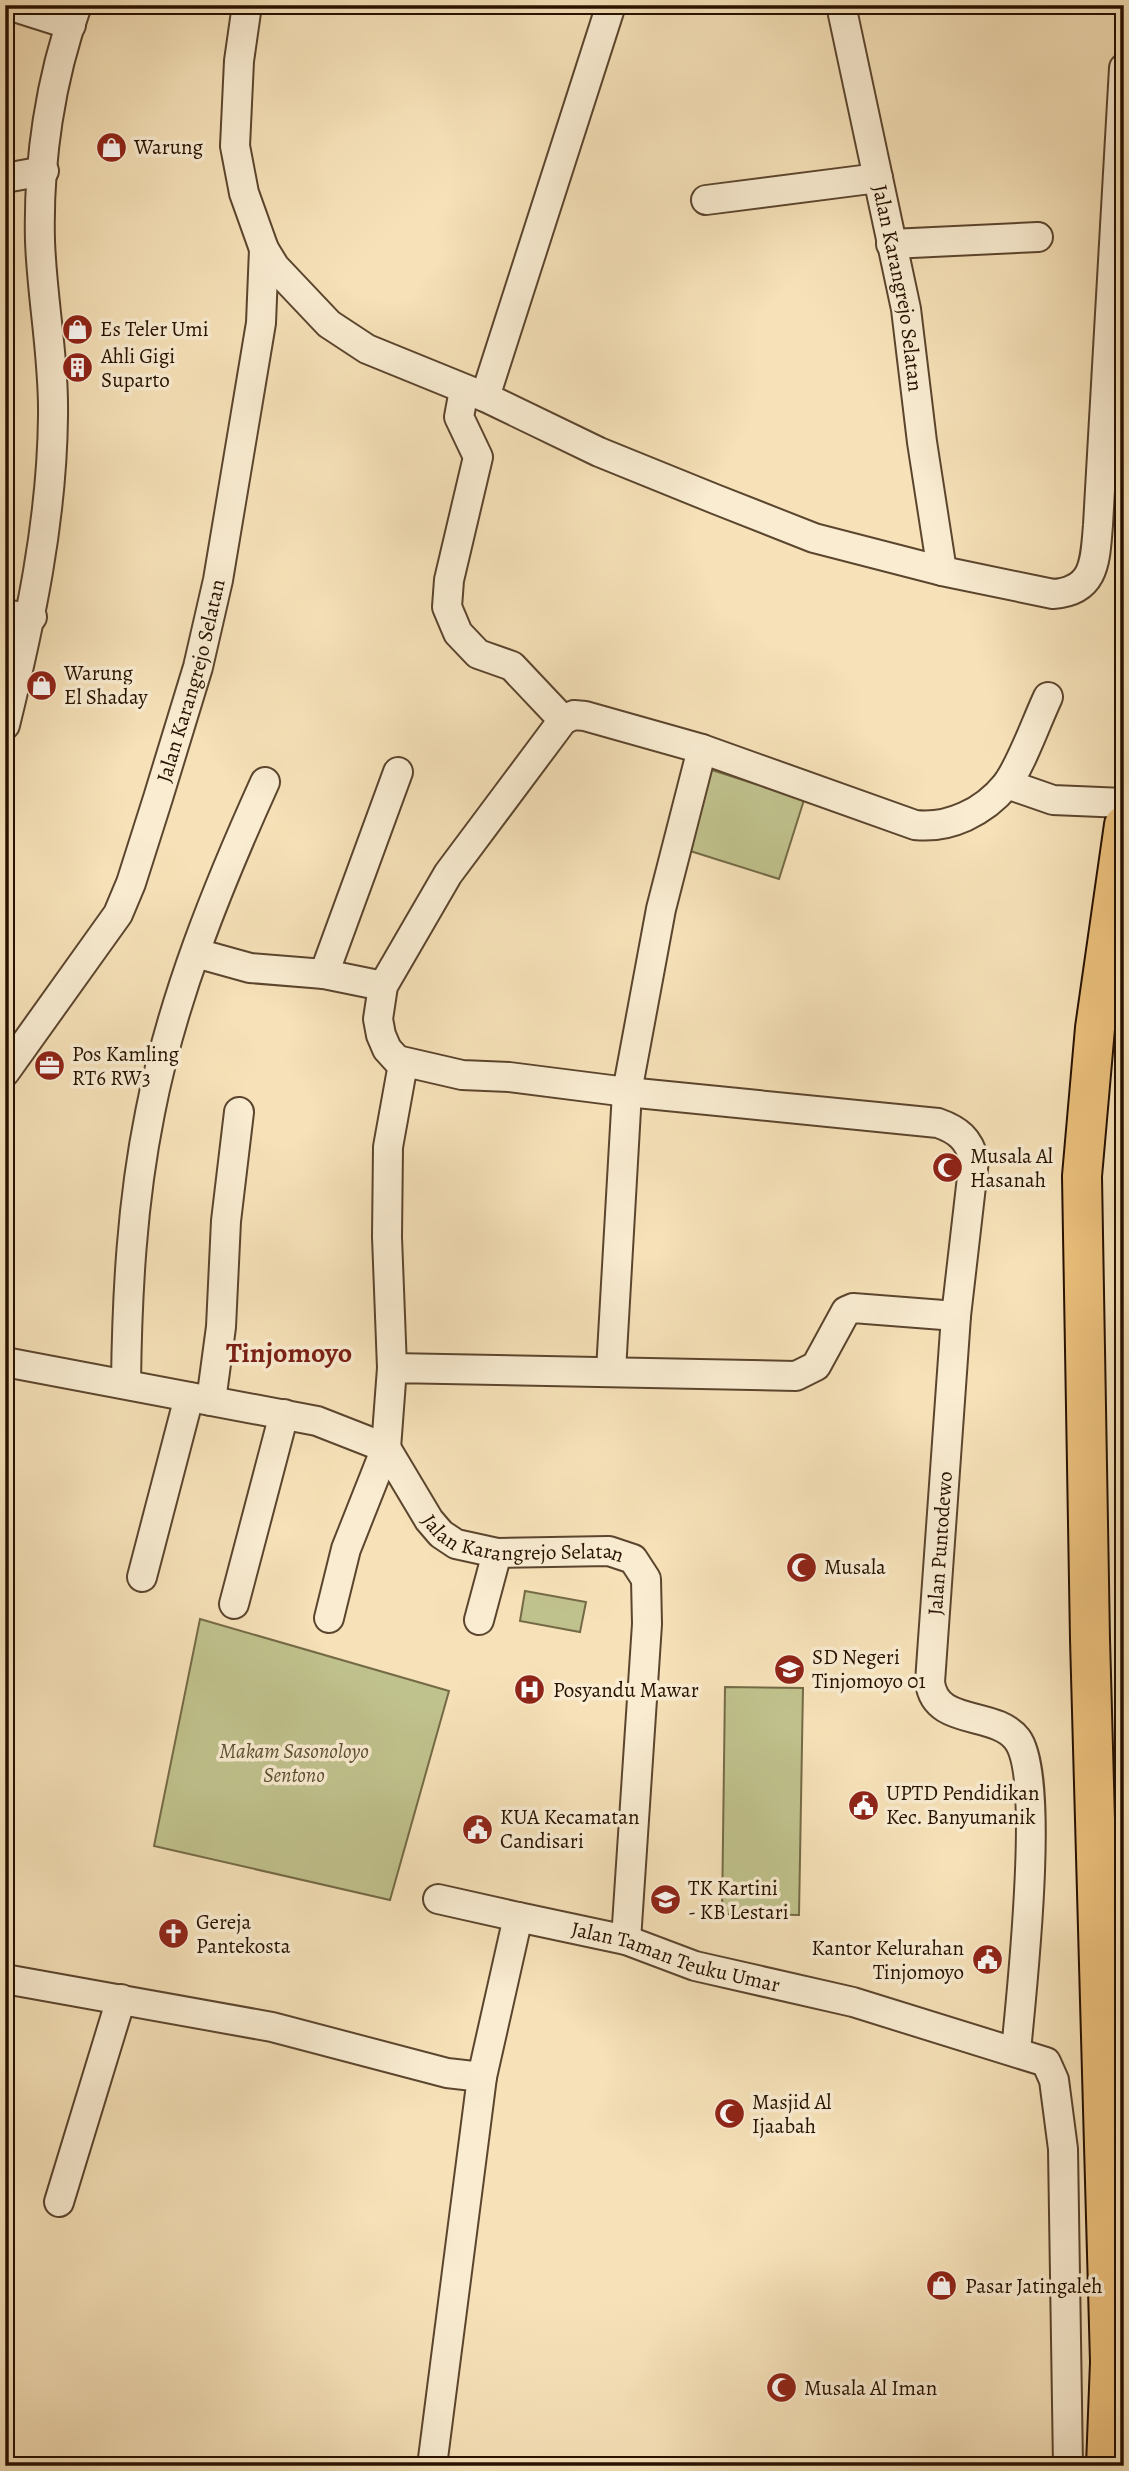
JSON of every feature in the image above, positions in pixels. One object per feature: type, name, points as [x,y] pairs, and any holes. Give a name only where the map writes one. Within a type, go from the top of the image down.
[{"type":"highway","points":[[1106,2466],[1110,2362],[1090,1639],[1082,1176],[1095,1028],[1124,825]]},
{"type":"street","points":[[5,725],[19,616],[50,482],[53,412],[40,240],[54,79],[74,11],[8,5]]},
{"type":"street","name":"Jalan Karangrejo Selatan","points":[[247,5],[239,61],[235,146],[244,193],[264,250],[292,286],[329,324],[351,341],[475,394],[599,452],[814,538],[942,571],[1053,594],[1068,593],[1081,585],[1090,575],[1096,556],[1124,68]]},
{"type":"street","points":[[563,720],[512,666],[478,654],[451,621],[446,597],[478,457],[459,417],[475,394],[611,5]]},
{"type":"street","name":"Jalan Karangrejo Selatan","points":[[841,5],[906,309],[922,442],[942,571]]},
{"type":"street","points":[[5,178],[44,170]]},
{"type":"street","points":[[706,200],[878,178]]},
{"type":"street","points":[[891,244],[1038,237]]},
{"type":"street","name":"Jalan Karangrejo Selatan","points":[[5,1072],[118,914],[131,883],[158,798],[198,667],[218,580],[261,323],[264,250]]},
{"type":"street","points":[[329,1618],[346,1549],[386,1448],[392,1368],[387,1237],[388,1147],[402,1064],[387,1049],[381,1035],[378,1019],[383,986],[460,856],[563,720],[574,715],[585,716],[702,750],[826,796],[915,825],[932,827],[967,816],[1007,784],[1048,696]]},
{"type":"street","points":[[611,1371],[627,1092],[662,909],[702,750]]},
{"type":"street","points":[[324,974],[398,772]]},
{"type":"street","points":[[126,1384],[127,1284],[150,1113],[171,1024],[228,863],[265,782]]},
{"type":"street","points":[[1007,784],[1053,800],[1124,803]]},
{"type":"street","points":[[196,953],[250,968],[324,974],[383,986]]},
{"type":"street","name":"Jalan Puntodewo","points":[[402,1064],[462,1075],[509,1077],[627,1092],[937,1123],[964,1136],[971,1146],[974,1160],[956,1316],[930,1682],[931,1691],[940,1705],[1009,1732],[1017,1739],[1024,1757],[1031,1864],[1016,2051]]},
{"type":"street","points":[[142,1577],[221,1327],[225,1234],[239,1112]]},
{"type":"street","points":[[392,1368],[796,1376],[816,1366],[846,1311],[853,1308],[956,1316]]},
{"type":"street","points":[[5,1362],[317,1421],[386,1448]]},
{"type":"street","points":[[234,1604],[284,1415]]},
{"type":"street","name":"Jalan Karangrejo Selatan","points":[[386,1448],[441,1534],[456,1544],[497,1553],[609,1551],[633,1559],[646,1579],[647,1624],[626,1940]]},
{"type":"street","points":[[479,1620],[497,1553]]},
{"type":"street","name":"Jalan Taman Teuku Umar","points":[[438,1899],[626,1940],[695,1966],[853,2002],[1041,2060],[1049,2068],[1054,2080],[1063,2149],[1068,2466]]},
{"type":"street","points":[[432,2466],[482,2077],[518,1917]]},
{"type":"street","points":[[5,1979],[272,2027],[447,2073],[482,2077]]},
{"type":"street","points":[[59,2202],[121,1999]]},
{"type":"green space","points":[[709,769],[804,800],[779,879],[684,849]]},
{"type":"green space","points":[[525,1591],[586,1602],[580,1632],[520,1621]]},
{"type":"green space","name":"Makam Sasonoloyo Sentono","points":[[200,1619],[449,1691],[390,1900],[154,1846]]},
{"type":"green space","points":[[725,1687],[803,1688],[799,1915],[722,1914]]},
{"type":"place","name":"Warung","points":[[111,147]]},
{"type":"place","name":"Es Teler Umi","points":[[77,329]]},
{"type":"place","name":"Ahli Gigi Suparto","points":[[78,368]]},
{"type":"place","name":"Warung El Shaday","points":[[41,685]]},
{"type":"place","name":"Pos Kamling RT6 RW3","points":[[49,1066]]},
{"type":"place","name":"Musala Al Hasanah","points":[[947,1168]]},
{"type":"place","name":"Musala","points":[[801,1567]]},
{"type":"place","name":"SD Negeri Tinjomoyo 01","points":[[789,1669]]},
{"type":"place","name":"Posyandu Mawar","points":[[530,1690]]},
{"type":"place","name":"UPTD Pendidikan Kec. Banyumanik","points":[[863,1805]]},
{"type":"place","name":"KUA Kecamatan Candisari","points":[[477,1829]]},
{"type":"place","name":"TK Kartini - KB Lestari","points":[[665,1900]]},
{"type":"place","name":"Gereja Pantekosta","points":[[173,1934]]},
{"type":"place","name":"Kantor Kelurahan Tinjomoyo","points":[[987,1960]]},
{"type":"place","name":"Masjid Al Ijaabah","points":[[729,2114]]},
{"type":"place","name":"Pasar Jatingaleh","points":[[942,2286]]},
{"type":"place","name":"Musala Al Iman","points":[[781,2388]]},
{"type":"district","name":"Tinjomoyo","points":[[289,1352]]}]
